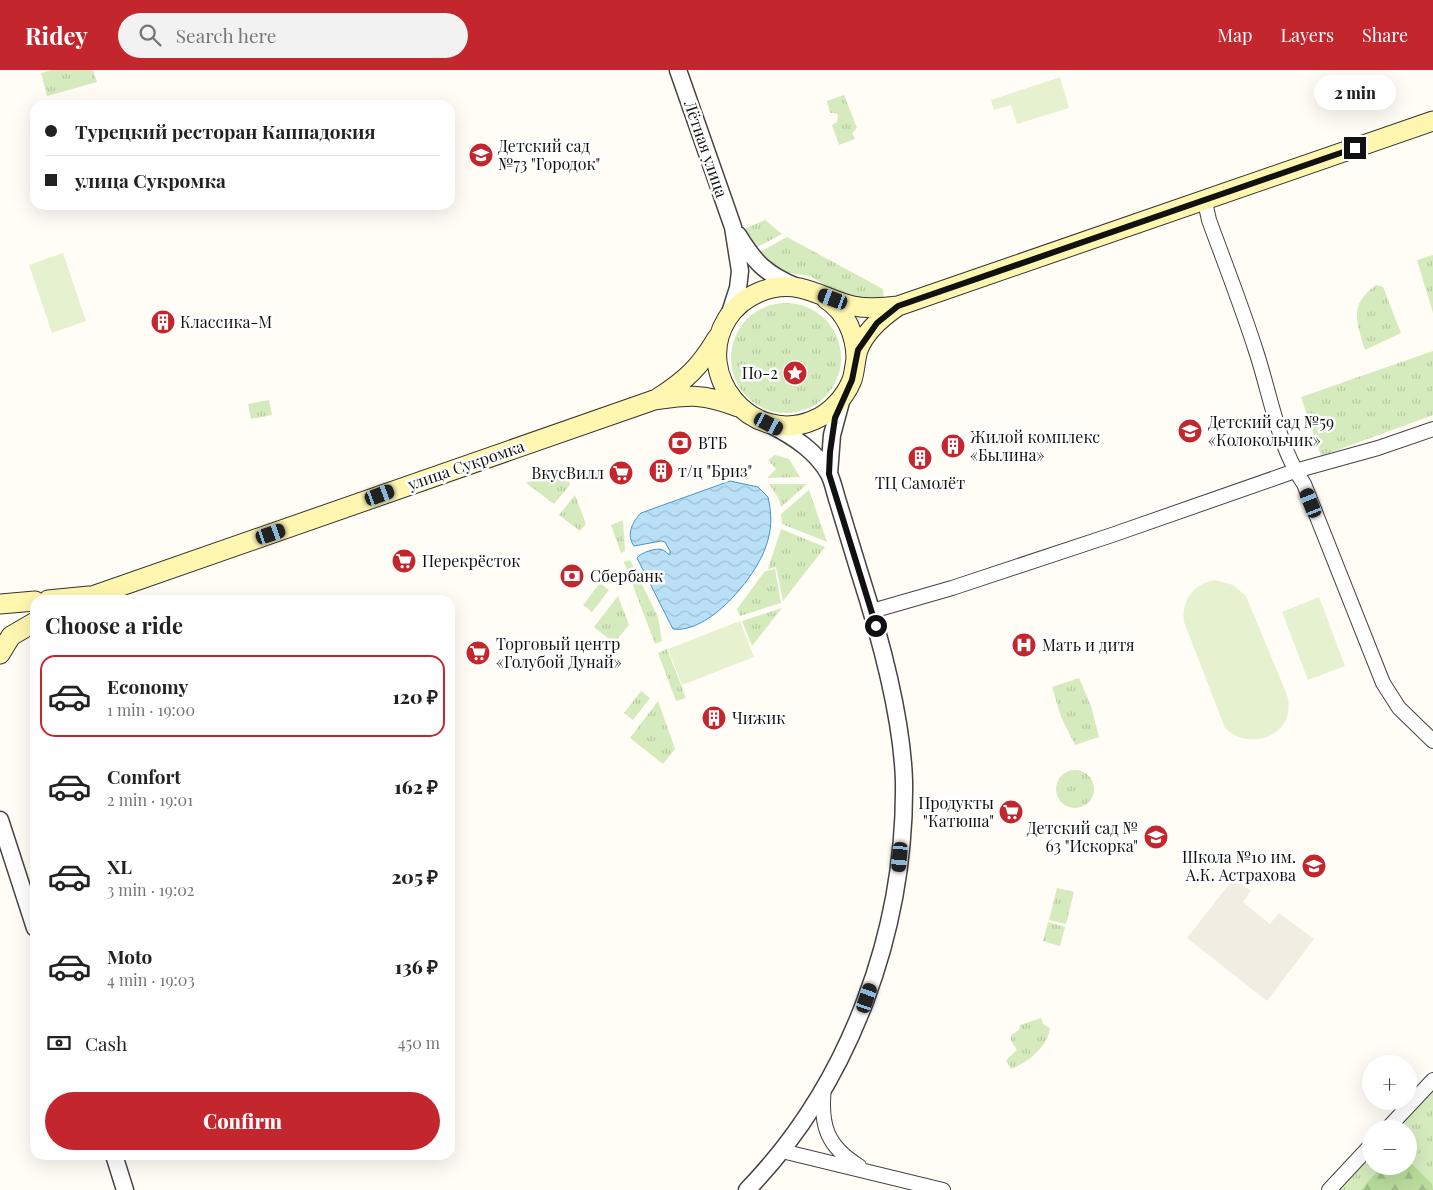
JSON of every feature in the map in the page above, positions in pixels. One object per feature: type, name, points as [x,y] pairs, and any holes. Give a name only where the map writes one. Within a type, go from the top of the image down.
[{"type":"main road","points":[[898,306],[877,323],[867,335],[858,350],[852,380],[842,398],[829,412],[814,420],[801,425],[769,424],[752,417],[739,408],[726,392],[719,377],[716,364],[724,325],[742,302],[756,293],[772,288],[807,290],[851,306],[866,308],[898,306],[1433,122]]},
{"type":"main road","points":[[807,290],[829,301],[846,319],[856,348],[856,365]]},
{"type":"main road","name":"улица Сукромка","points":[[654,400],[689,377],[701,364],[724,325]]},
{"type":"main road","name":"улица Сукромка","points":[[94,595],[654,400],[696,395],[714,398],[739,408]]},
{"type":"main road","points":[[0,604],[30,601]]},
{"type":"main road","points":[[0,654],[11,636],[30,625]]},
{"type":"street","name":"Лётная улица","points":[[678,70],[733,227]]},
{"type":"street","points":[[1205,202],[1209,220],[1256,352],[1295,471],[1304,484],[1388,693],[1399,708],[1433,741]]},
{"type":"street","points":[[733,227],[757,264],[782,281],[807,290]]},
{"type":"street","points":[[724,325],[738,288],[740,271],[733,227]]},
{"type":"street","points":[[747,1190],[782,1151],[824,1087],[867,998],[890,917],[899,872],[904,780],[895,710],[872,611],[829,474],[832,435],[842,398]]},
{"type":"street","points":[[769,424],[801,442],[829,474]]},
{"type":"street","points":[[872,611],[952,588],[1295,471],[1378,448],[1433,429]]},
{"type":"street","points":[[0,820],[30,913]]},
{"type":"street","points":[[1395,1120],[1433,1080]]},
{"type":"street","points":[[824,1087],[823,1103],[828,1135],[834,1146],[845,1157],[873,1173]]},
{"type":"street","points":[[782,1151],[943,1190]]},
{"type":"street","points":[[1329,1190],[1362,1155]]},
{"type":"street","points":[[116,1160],[125,1190]]},
{"type":"green space","points":[[51,70],[93,70],[97,82],[47,96],[41,73]]},
{"type":"green space","points":[[1060,77],[1069,108],[1017,124],[1011,105],[994,110],[991,100]]},
{"type":"green space","points":[[844,95],[857,128],[852,133],[855,139],[839,145],[832,125],[837,122],[838,115],[830,113],[827,101]]},
{"type":"green space","points":[[765,220],[782,234],[752,250],[744,229]]},
{"type":"green space","points":[[787,237],[883,289],[884,299],[861,299],[834,291],[810,276],[784,272],[754,255]]},
{"type":"green space","points":[[63,253],[86,321],[52,333],[29,265]]},
{"type":"green space","points":[[1433,255],[1433,313],[1417,260]]},
{"type":"green space","points":[[1376,285],[1383,287],[1401,333],[1365,350],[1357,322],[1358,307],[1367,292]]},
{"type":"green space","points":[[786,303],[807,307],[825,319],[837,337],[841,358],[837,379],[825,397],[807,409],[786,413],[765,409],[747,397],[735,379],[731,358],[735,337],[747,319],[765,307]]},
{"type":"green space","points":[[1433,351],[1433,415],[1321,456],[1301,397]]},
{"type":"green space","points":[[269,400],[272,415],[251,419],[248,404]]},
{"type":"green space","points":[[775,455],[789,459],[800,477],[767,478],[776,469],[768,460]]},
{"type":"green space","points":[[565,468],[570,485],[554,504],[526,483]]},
{"type":"green space","points":[[769,484],[807,484],[781,507],[779,499]]},
{"type":"green space","points":[[809,490],[827,542],[782,524],[781,514]]},
{"type":"green space","points":[[575,495],[586,524],[580,531],[559,515]]},
{"type":"green space","points":[[623,520],[625,551],[621,553],[611,525]]},
{"type":"green space","points":[[781,529],[825,547],[783,601],[776,567],[768,569]]},
{"type":"green space","points":[[630,560],[658,617],[662,641],[655,644],[624,562]]},
{"type":"green space","points":[[775,569],[781,603],[740,616],[737,609],[765,571]]},
{"type":"green space","points":[[1215,580],[1233,585],[1246,596],[1287,695],[1289,708],[1286,720],[1270,736],[1248,739],[1236,736],[1225,728],[1184,622],[1185,607],[1190,594],[1201,585]]},
{"type":"green space","points":[[600,583],[609,590],[592,612],[583,605]]},
{"type":"green space","points":[[618,596],[629,625],[614,643],[594,627]]},
{"type":"green space","points":[[1319,597],[1345,666],[1308,680],[1282,612]]},
{"type":"green space","points":[[782,608],[752,646],[742,621]]},
{"type":"green space","points":[[740,621],[754,657],[682,685],[668,649]]},
{"type":"green space","points":[[667,649],[686,698],[676,701],[658,653]]},
{"type":"green space","points":[[1079,678],[1091,706],[1099,737],[1075,745],[1061,717],[1052,687]]},
{"type":"green space","points":[[641,691],[650,698],[633,720],[624,713]]},
{"type":"green space","points":[[658,701],[675,749],[663,764],[630,738]]},
{"type":"green space","points":[[1075,770],[1089,775],[1094,789],[1089,803],[1075,808],[1061,803],[1056,789],[1061,775]]},
{"type":"green space","points":[[1057,888],[1074,892],[1066,924],[1049,920]]},
{"type":"green space","points":[[1048,922],[1065,927],[1060,946],[1043,941]]},
{"type":"green space","points":[[1041,1018],[1043,1024],[1050,1028],[1045,1041],[1036,1053],[1024,1063],[1011,1069],[1006,1060],[1017,1050],[1011,1041],[1011,1035],[1019,1030],[1020,1025]]},
{"type":"green space","points":[[1433,1088],[1433,1190],[1337,1190],[1362,1164],[1362,1175],[1417,1175],[1417,1120],[1403,1120],[1413,1110],[1417,1110],[1417,1105]]},
{"type":"green space","points":[[1417,1169],[1432,1184],[1433,1190],[1361,1190],[1374,1175],[1417,1175]]},
{"type":"shaded area","points":[[1234,878],[1251,891],[1243,902],[1270,924],[1279,913],[1314,939],[1267,1001],[1187,938]]},
{"type":"water","points":[[730,481],[758,487],[768,497],[771,522],[761,559],[742,587],[716,613],[687,628],[673,629],[637,558],[641,554],[652,550],[660,549],[670,555],[670,551],[665,542],[661,541],[634,546],[630,537],[631,529],[641,513]]},
{"type":"place","name":"Детский сад №73 \"Городок\"","points":[[481,155]]},
{"type":"place","name":"Классика-М","points":[[163,322]]},
{"type":"place","name":"По-2","points":[[795,373]]},
{"type":"place","name":"Детский сад №59 «Колокольчик»","points":[[1190,431]]},
{"type":"place","name":"ВТБ","points":[[680,443]]},
{"type":"place","name":"Жилой комплекс «Былина»","points":[[953,446]]},
{"type":"place","name":"ТЦ Самолёт","points":[[920,458]]},
{"type":"place","name":"т/ц \"Бриз\"","points":[[661,471]]},
{"type":"place","name":"ВкусВилл","points":[[621,473]]},
{"type":"place","name":"Перекрёсток","points":[[404,561]]},
{"type":"place","name":"Сбербанк","points":[[572,576]]},
{"type":"place","name":"Мать и дитя","points":[[1024,645]]},
{"type":"place","name":"Торговый центр «Голубой Дунай»","points":[[478,653]]},
{"type":"place","name":"Чижик","points":[[714,718]]},
{"type":"place","name":"Продукты \"Катюша\"","points":[[1011,812]]},
{"type":"place","name":"Детский сад № 63 \"Искорка\"","points":[[1156,837]]},
{"type":"place","name":"Школа №10 им. А.К. Астрахова","points":[[1314,866]]},
{"type":"route","points":[[876,626],[829,474],[835,418],[842,398],[852,380],[858,350],[877,323],[898,306],[1187,208],[1355,148]]}]
